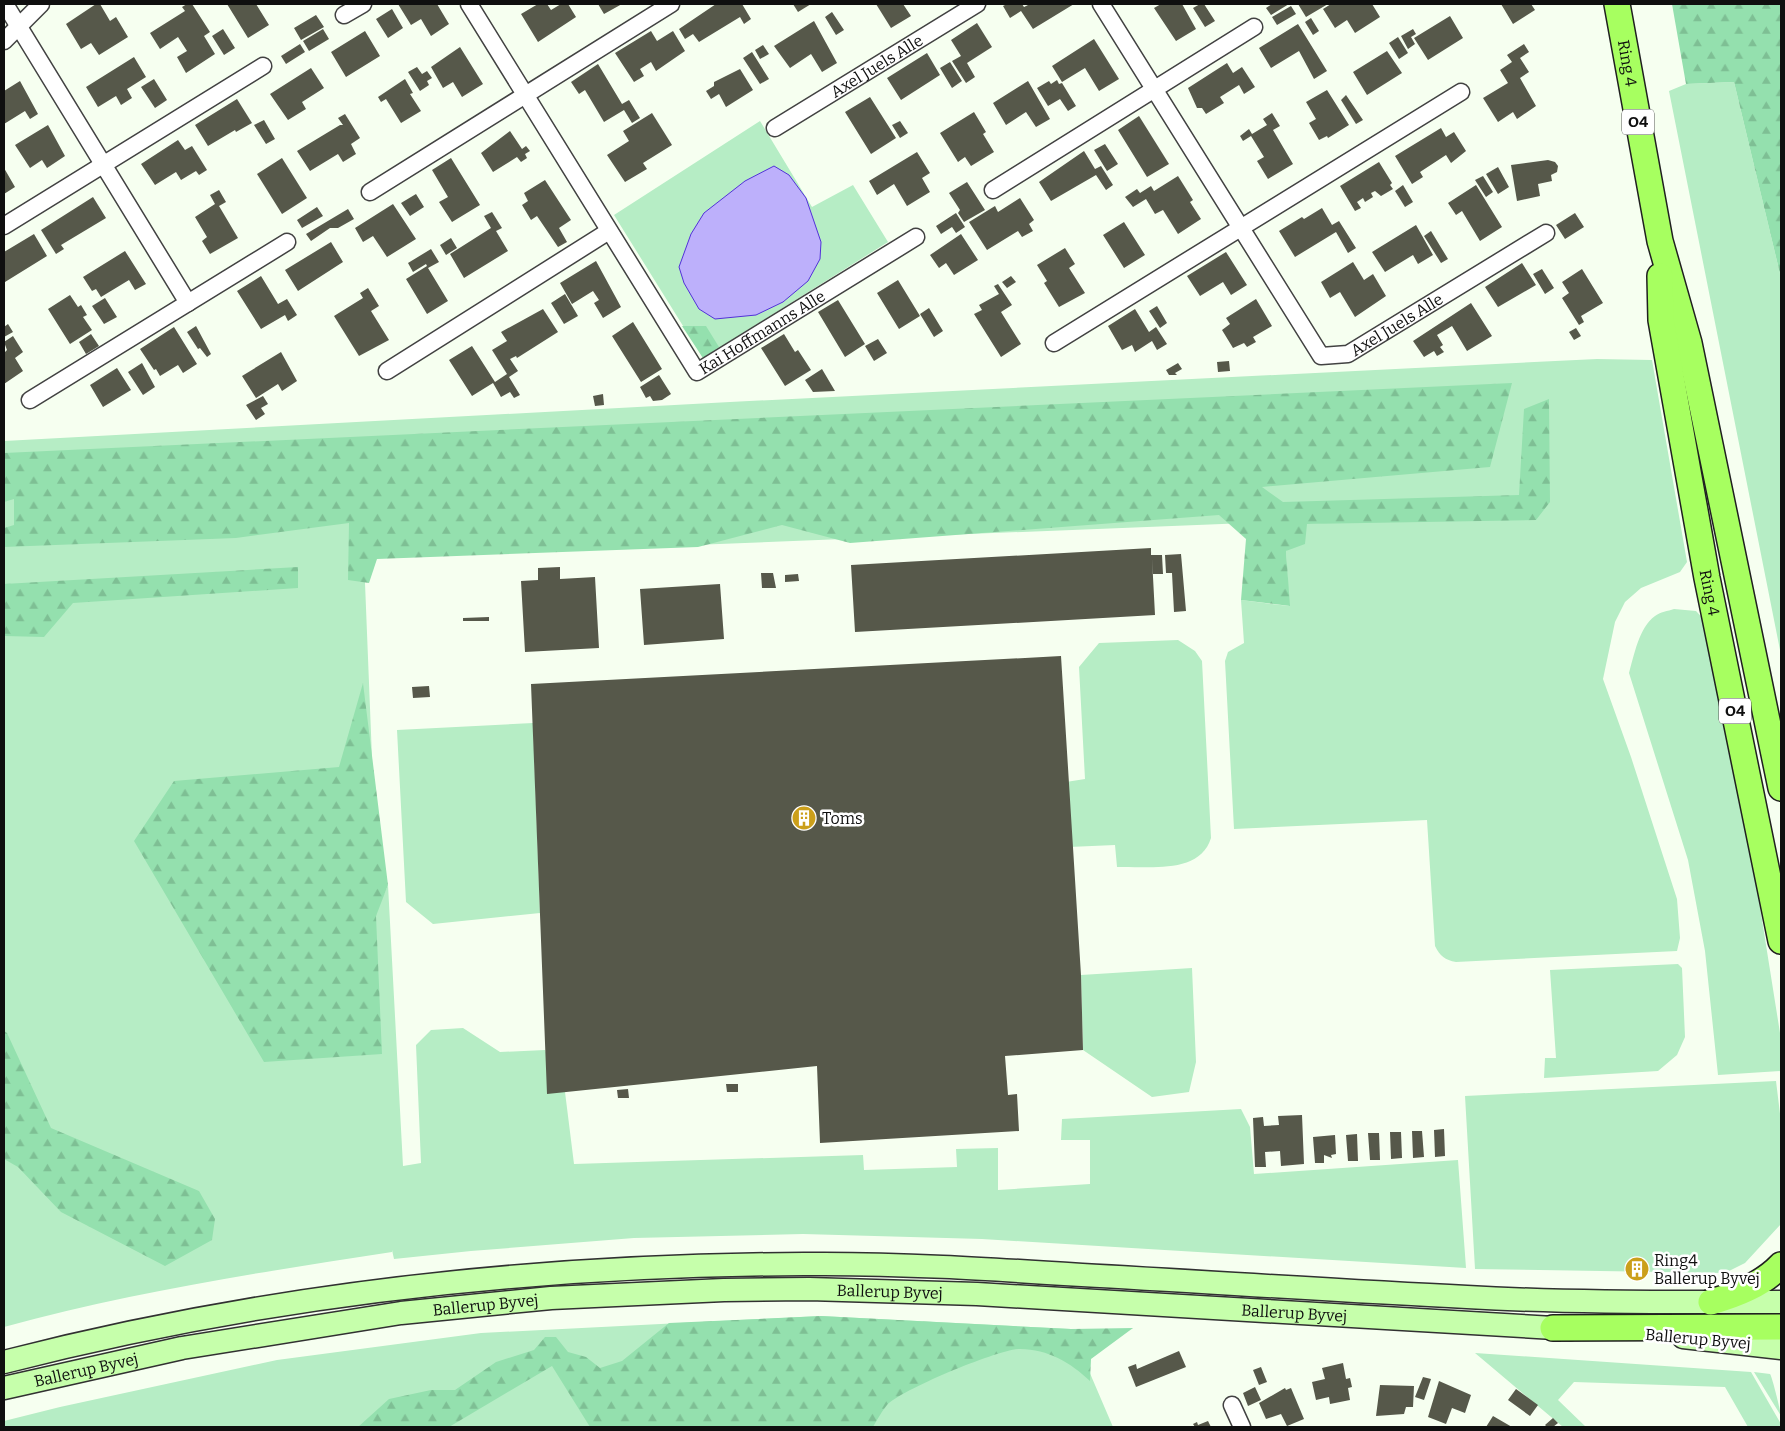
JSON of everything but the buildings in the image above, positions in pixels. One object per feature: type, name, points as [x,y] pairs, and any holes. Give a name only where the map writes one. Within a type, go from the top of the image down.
[{"type":"main road","name":"Ring 4","points":[[1617,4],[1660,241],[1688,343],[1781,788]]},
{"type":"main road","name":"Ring 4","points":[[1660,241],[1661,320],[1707,578],[1781,941]]},
{"type":"main road","name":"Ballerup Byvej","points":[[4,1362],[175,1324],[323,1298],[483,1279],[676,1266],[898,1265],[1554,1301],[1781,1302]]},
{"type":"main road","points":[[1711,1302],[1735,1295],[1761,1282],[1781,1265]]},
{"type":"main road","name":"Ballerup Byvej","points":[[4,1388],[182,1348],[383,1316],[551,1298],[724,1290],[819,1289],[976,1294],[1553,1328],[1682,1337],[1781,1348]]},
{"type":"main road","points":[[1553,1328],[1781,1327]]},
{"type":"street","points":[[5,4],[188,303]]},
{"type":"street","points":[[4,41],[41,4]]},
{"type":"street","points":[[344,16],[363,4]]},
{"type":"street","name":"Kai Hoffmanns Alle","points":[[469,4],[697,372],[916,237]]},
{"type":"street","points":[[370,192],[671,4]]},
{"type":"street","name":"Axel Juels Alle","points":[[775,128],[977,4]]},
{"type":"street","name":"Axel Juels Alle","points":[[1101,4],[1321,356],[1348,354],[1546,233]]},
{"type":"street","points":[[993,190],[1254,27]]},
{"type":"street","points":[[4,226],[262,66]]},
{"type":"street","points":[[1054,343],[1462,92]]},
{"type":"street","points":[[387,371],[609,231]]},
{"type":"street","points":[[30,400],[287,242]]},
{"type":"street","points":[[1232,1405],[1242,1427]]},
{"type":"green space","points":[[1672,4],[1781,4],[1781,278],[1734,82],[1686,84]]},
{"type":"green space","points":[[1734,82],[1781,278],[1781,655],[1669,91],[1686,84]]},
{"type":"green space","points":[[760,121],[812,207],[853,185],[888,242],[703,358],[614,215]]},
{"type":"green space","points":[[682,326],[706,326],[719,347],[703,358]]},
{"type":"green space","points":[[1597,359],[1652,360],[1687,562],[1680,572],[1641,588],[1625,602],[1615,622],[1603,679],[1631,757],[1677,899],[1680,938],[1677,951],[1452,961],[1443,957],[1435,946],[1427,820],[1234,829],[1225,661],[1228,652],[1244,643],[1241,600],[1289,606],[1286,551],[1306,524],[1501,513],[364,558],[378,908],[388,885],[403,1166],[421,1163],[416,1045],[431,1030],[463,1028],[500,1052],[545,1050],[565,1092],[574,1164],[863,1155],[864,1170],[957,1167],[956,1149],[998,1148],[998,1190],[1090,1184],[1090,1140],[1061,1140],[1062,1119],[1241,1109],[1250,1127],[1254,1174],[1458,1160],[1466,1268],[982,1239],[803,1234],[634,1238],[394,1259],[392,1250],[392,1252],[246,1275],[148,1293],[4,1327],[4,441],[730,402]]},
{"type":"green space","points":[[1512,383],[1490,467],[1262,487],[1283,502],[1519,495],[1524,409],[1549,399],[1550,502],[1536,520],[1307,524],[1305,544],[1286,551],[1290,606],[1241,600],[1246,539],[1219,515],[850,543],[782,525],[698,547],[377,559],[369,583],[348,580],[349,523],[236,538],[4,547],[4,528],[14,525],[14,499],[4,502],[4,453]]},
{"type":"green space","points":[[298,567],[298,588],[73,603],[44,637],[4,636],[4,584]]},
{"type":"green space","points":[[1674,609],[1696,611],[1710,626],[1739,775],[1780,1033],[1781,1071],[1718,1075],[1705,951],[1688,860],[1629,673],[1641,634],[1649,621],[1657,615]]},
{"type":"green space","points":[[1178,640],[1195,651],[1202,661],[1211,838],[1205,850],[1196,858],[1184,863],[1157,867],[1117,867],[1115,845],[1069,847],[1066,782],[1085,779],[1079,667],[1099,643]]},
{"type":"green space","points":[[363,683],[388,885],[376,916],[382,1054],[264,1062],[134,841],[174,781],[339,767]]},
{"type":"green space","points":[[533,723],[540,913],[433,924],[406,902],[397,730]]},
{"type":"green space","points":[[1678,964],[1682,968],[1685,1037],[1677,1055],[1658,1071],[1544,1078],[1545,1058],[1556,1058],[1550,970]]},
{"type":"green space","points":[[1192,968],[1196,1062],[1189,1092],[1152,1097],[1083,1050],[1081,975]]},
{"type":"green space","points":[[4,1031],[7,1033],[51,1128],[199,1191],[215,1219],[212,1240],[165,1266],[61,1212],[18,1167],[4,1159]]},
{"type":"green space","points":[[1776,1081],[1781,1122],[1781,1224],[1745,1263],[1725,1273],[1475,1269],[1465,1096]]},
{"type":"green space","points":[[821,1316],[1071,1329],[1113,1427],[4,1427],[4,1421],[60,1407],[277,1360],[481,1333]]},
{"type":"green space","points":[[821,1316],[1071,1329],[1133,1328],[1091,1359],[1090,1381],[1075,1368],[1049,1354],[1020,1349],[1009,1351],[951,1371],[896,1398],[887,1405],[873,1427],[590,1427],[552,1366],[449,1427],[358,1427],[389,1399],[431,1390],[455,1390],[496,1362],[534,1350],[545,1337],[556,1337],[568,1352],[586,1357],[600,1368],[622,1361],[669,1323]]},
{"type":"green space","points":[[1475,1353],[1751,1372],[1781,1424],[1779,1427],[1748,1427],[1725,1387],[1574,1382],[1558,1400],[1586,1427],[1563,1427]]},
{"type":"green space","points":[[1754,1372],[1770,1374],[1781,1416]]},
{"type":"shaded area","points":[[774,166],[789,175],[806,198],[821,242],[820,259],[808,281],[783,302],[756,315],[715,319],[699,309],[684,283],[679,267],[691,234],[704,213],[745,181]]},
{"type":"place","name":"Toms","points":[[804,818]]},
{"type":"place","name":"Ring4 Ballerup Byvej","points":[[1637,1269]]}]
